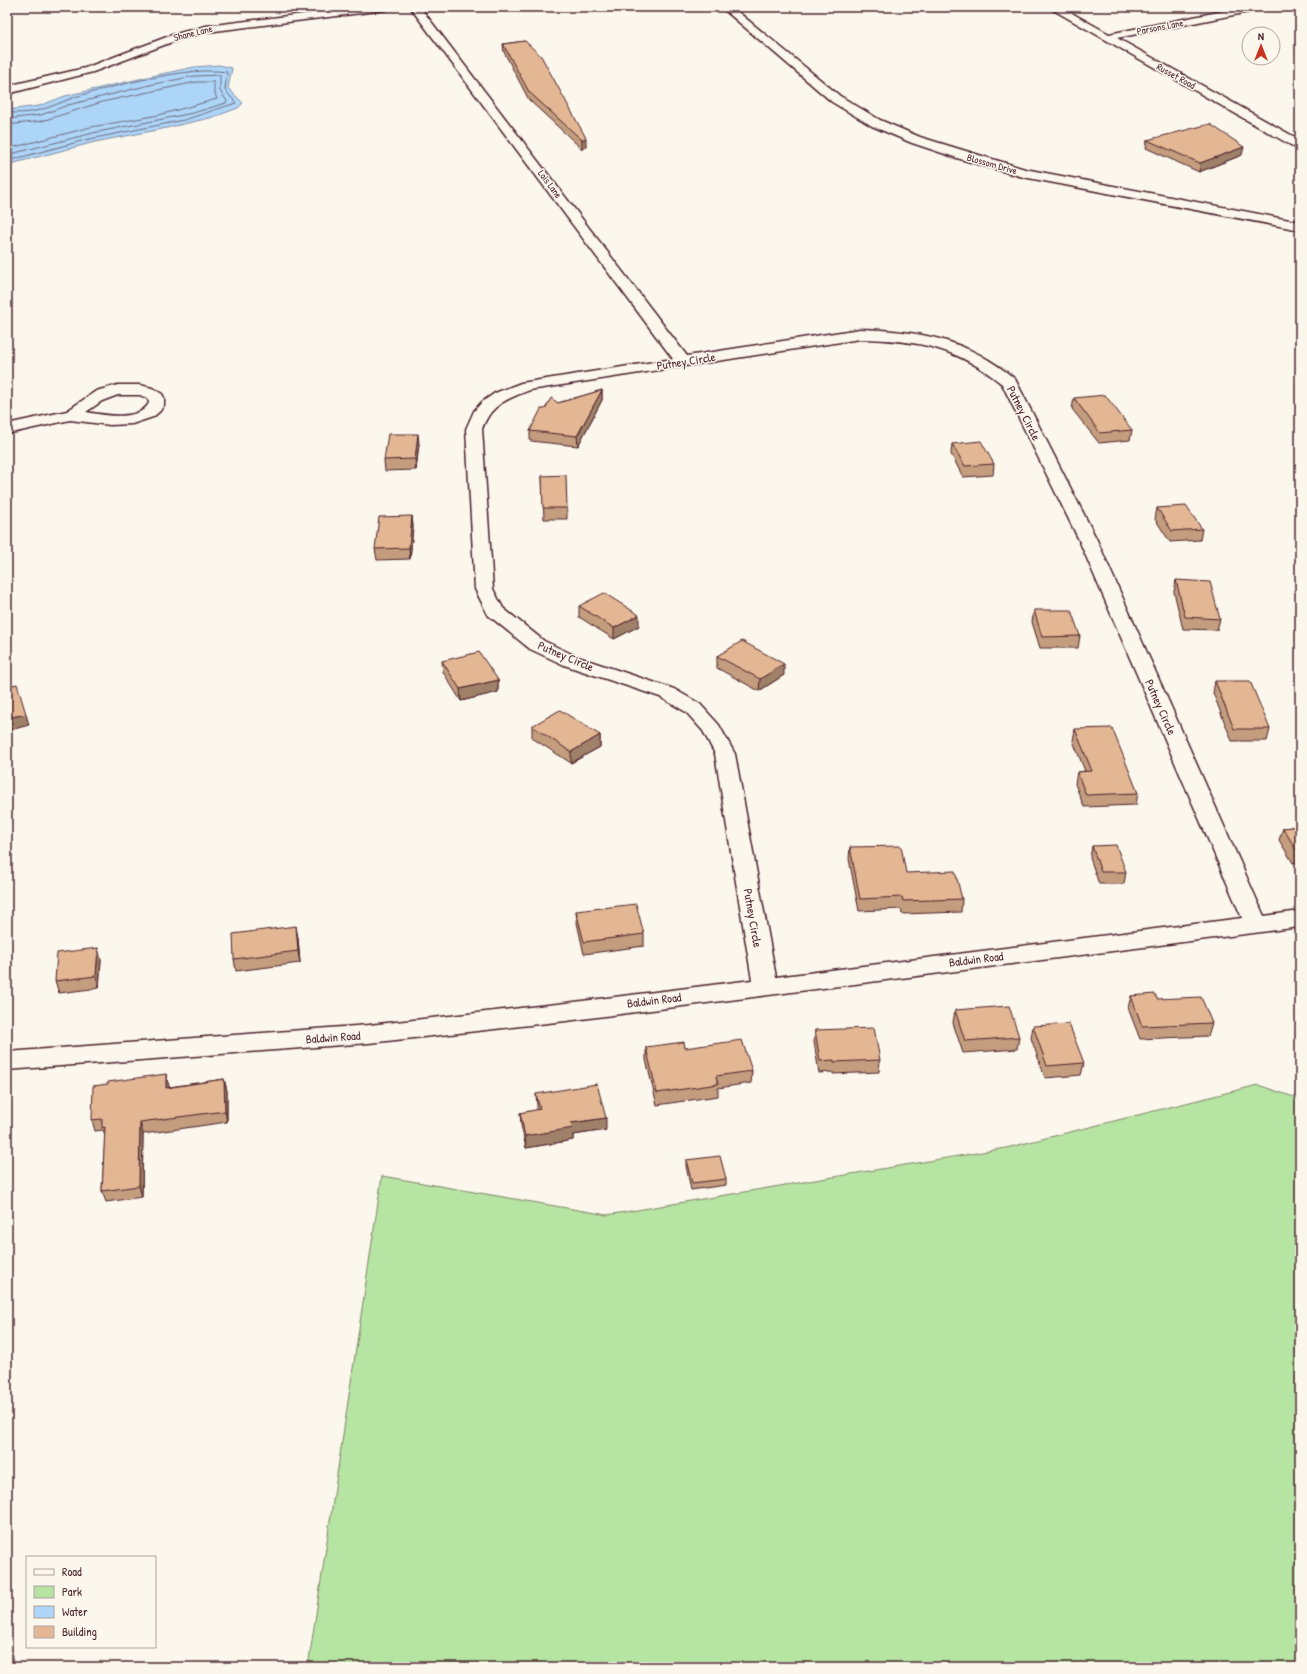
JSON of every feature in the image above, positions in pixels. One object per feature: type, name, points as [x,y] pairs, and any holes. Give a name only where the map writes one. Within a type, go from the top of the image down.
[{"type":"street","name":"Shane Lane","points":[[7,90],[89,70],[176,37],[206,29],[386,7]]},
{"type":"street","name":"Lois Lane","points":[[415,7],[683,362]]},
{"type":"street","name":"Blossom Drive","points":[[726,7],[836,99],[876,123],[923,142],[964,156],[1031,174],[1300,226]]},
{"type":"street","name":"Russet Road","points":[[1052,7],[1300,145]]},
{"type":"street","name":"Parsons Lane","points":[[1108,37],[1259,7]]},
{"type":"street","name":"Putney Circle","points":[[765,985],[725,754],[712,729],[693,708],[667,693],[572,661],[537,645],[494,611],[484,589],[474,429],[477,418],[482,410],[487,404],[498,398],[527,386],[860,334],[884,334],[926,339],[949,345],[986,363],[1009,382],[1088,540],[1256,924]]},
{"type":"street","points":[[7,429],[71,415]]},
{"type":"street","name":"Baldwin Road","points":[[7,1061],[370,1034],[566,1012],[765,985],[1300,919]]},
{"type":"green space","points":[[1258,1085],[1300,1099],[1300,1667],[308,1667],[382,1176],[607,1215],[1006,1148]]},
{"type":"water","points":[[219,65],[232,68],[228,88],[243,103],[238,108],[214,117],[95,142],[7,165],[7,110],[39,106],[65,96],[194,67]]},
{"type":"building","points":[[525,41],[541,56],[586,138],[582,140],[529,92],[503,44]]},
{"type":"building","points":[[1210,124],[1244,147],[1200,163],[1147,140]]},
{"type":"building","points":[[602,390],[577,436],[530,431],[541,409],[545,409],[551,398],[558,403]]},
{"type":"building","points":[[1105,395],[1132,430],[1100,433],[1074,398]]},
{"type":"building","points":[[388,434],[418,434],[415,459],[384,460]]},
{"type":"building","points":[[981,441],[994,464],[965,466],[952,444]]},
{"type":"building","points":[[566,475],[567,508],[543,508],[542,476]]},
{"type":"building","points":[[1186,506],[1202,529],[1172,531],[1157,508]]},
{"type":"building","points":[[412,516],[409,548],[375,549],[379,517]]},
{"type":"building","points":[[1176,580],[1210,582],[1220,619],[1185,617]]},
{"type":"building","points":[[604,593],[639,615],[614,628],[579,606]]},
{"type":"building","points":[[1034,610],[1071,610],[1080,636],[1042,637]]},
{"type":"building","points":[[742,641],[784,664],[760,679],[717,656]]},
{"type":"building","points":[[479,652],[498,680],[460,689],[442,661]]},
{"type":"building","points":[[1215,681],[1250,681],[1270,729],[1234,729]]},
{"type":"building","points":[[17,684],[26,714],[7,718],[7,686]]},
{"type":"building","points":[[560,710],[600,735],[571,752],[532,726]]},
{"type":"building","points":[[1112,728],[1138,793],[1086,795],[1077,772],[1092,771],[1075,729]]},
{"type":"building","points":[[1300,826],[1300,850],[1297,851],[1283,828]]},
{"type":"building","points":[[1116,845],[1126,872],[1101,872],[1092,846]]},
{"type":"building","points":[[901,846],[906,873],[955,871],[962,899],[903,901],[902,897],[860,899],[850,847]]},
{"type":"building","points":[[636,904],[644,934],[584,942],[576,911]]},
{"type":"building","points":[[296,926],[298,951],[234,959],[233,934]]},
{"type":"building","points":[[98,948],[96,976],[55,981],[57,953]]},
{"type":"building","points":[[1155,994],[1157,999],[1201,997],[1212,1023],[1142,1026],[1131,996]]},
{"type":"building","points":[[1009,1006],[1019,1037],[965,1041],[955,1010]]},
{"type":"building","points":[[1069,1024],[1084,1063],[1047,1066],[1033,1026]]},
{"type":"building","points":[[874,1028],[880,1060],[834,1062],[834,1060],[820,1061],[815,1030]]},
{"type":"building","points":[[742,1040],[752,1071],[716,1076],[718,1084],[657,1093],[646,1047],[684,1042],[685,1048]]},
{"type":"building","points":[[166,1074],[166,1088],[224,1079],[225,1111],[140,1122],[139,1186],[102,1191],[105,1127],[102,1128],[102,1119],[92,1120],[93,1086],[108,1084],[108,1082]]},
{"type":"building","points":[[597,1084],[606,1118],[571,1123],[573,1128],[525,1136],[520,1113],[540,1109],[536,1094]]},
{"type":"building","points":[[720,1156],[726,1179],[692,1183],[686,1160]]}]
